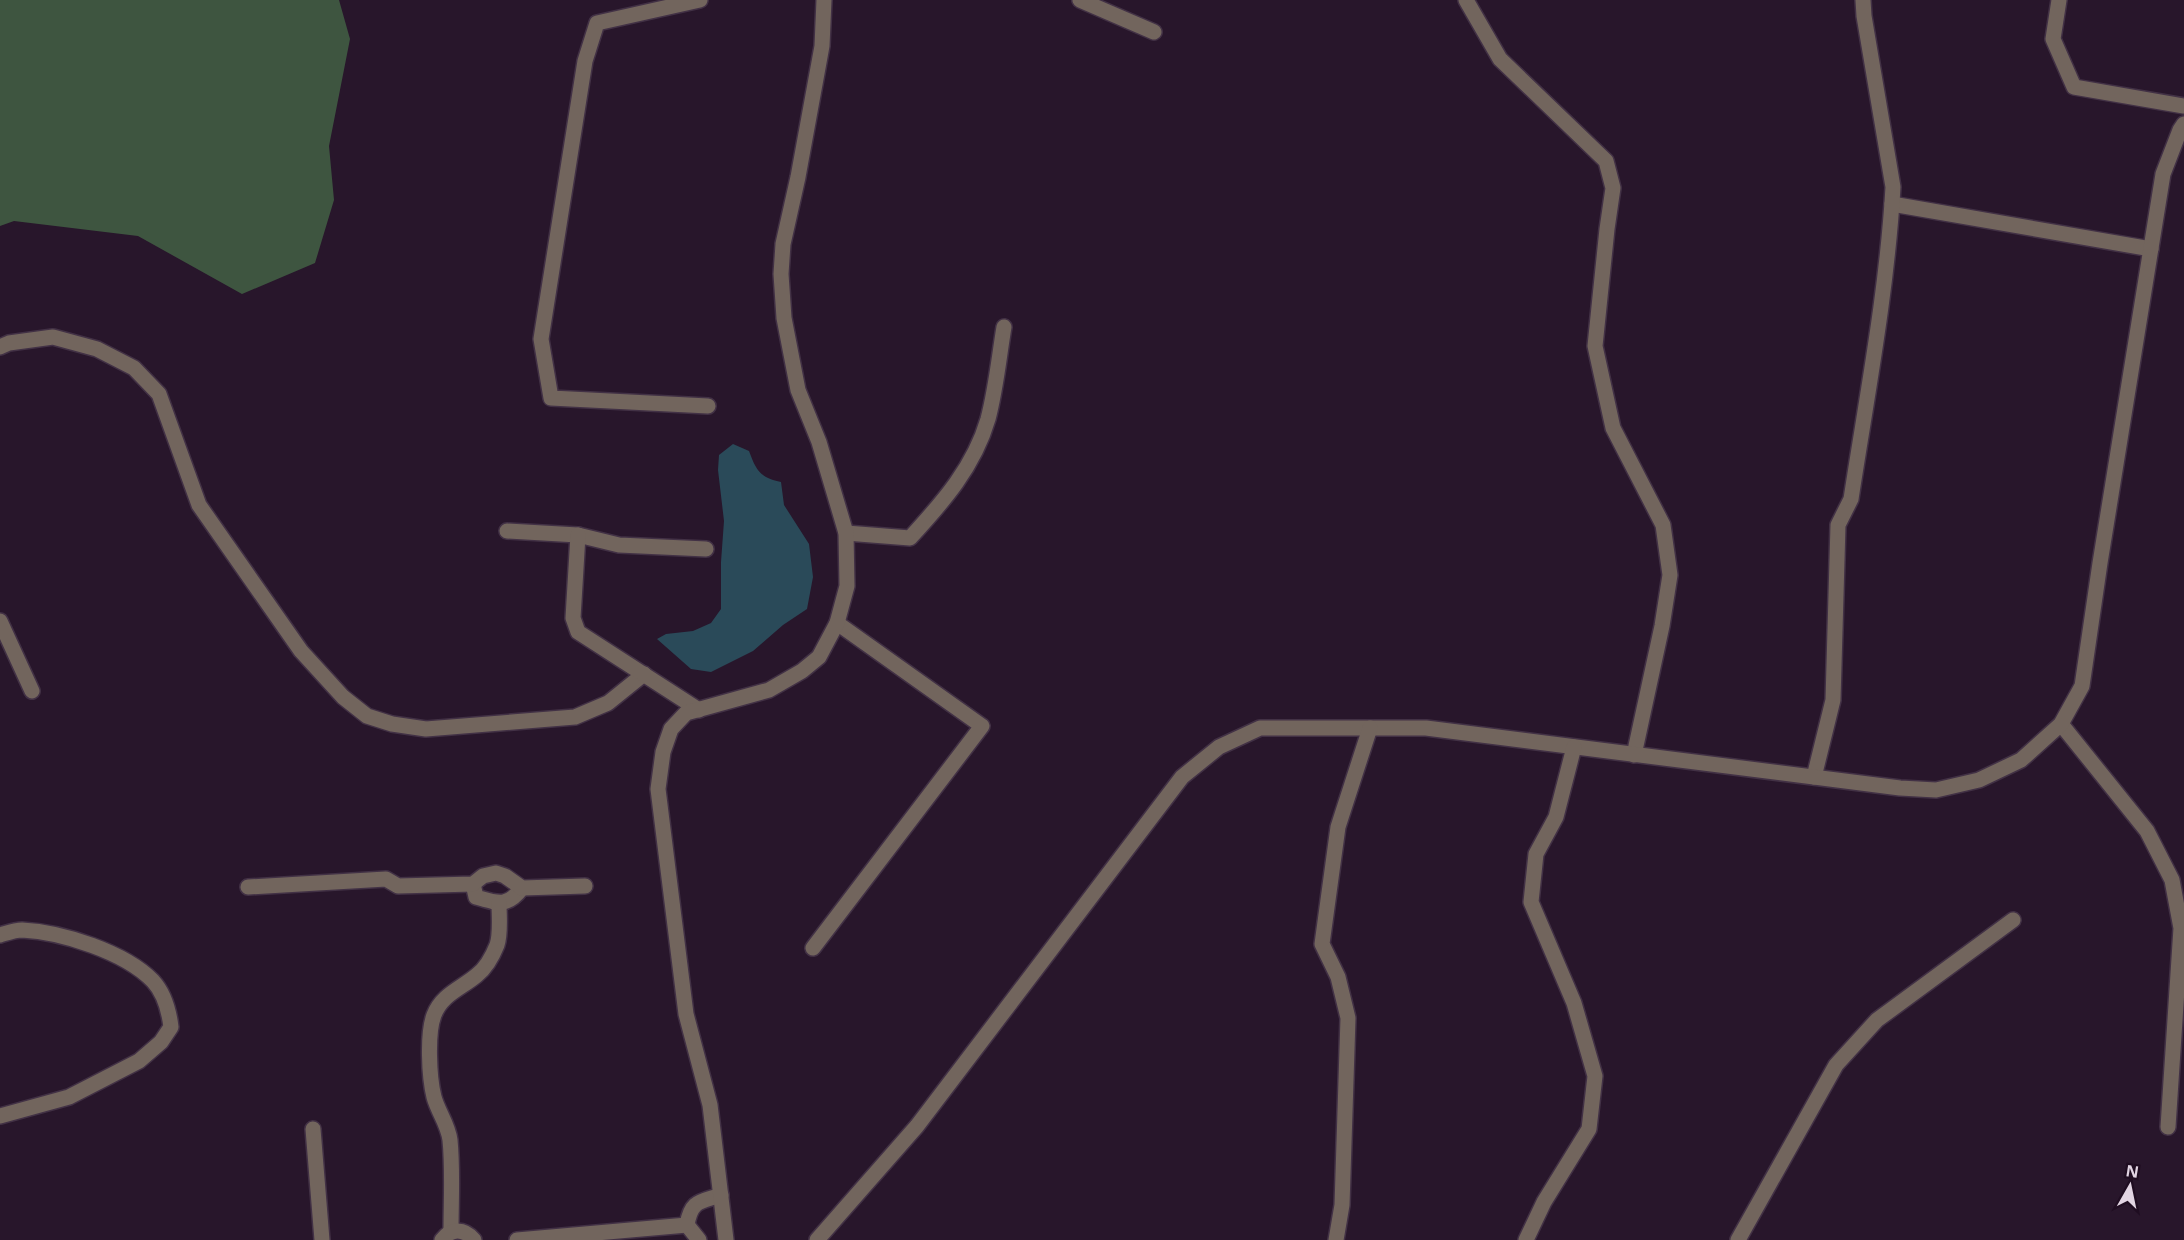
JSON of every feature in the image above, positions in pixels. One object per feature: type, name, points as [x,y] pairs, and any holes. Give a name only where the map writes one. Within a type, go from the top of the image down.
[{"type":"street","points":[[700,0],[597,23],[585,62],[541,339],[551,398],[708,406]]},
{"type":"street","points":[[1080,0],[1154,32]]},
{"type":"street","points":[[1466,0],[1500,59],[1606,161],[1613,188],[1595,346],[1613,428],[1663,525],[1670,575],[1662,626],[1634,755]]},
{"type":"street","points":[[1814,777],[1833,700],[1838,525],[1851,499],[1886,275],[1892,204],[1893,187],[1863,0]]},
{"type":"street","points":[[2059,0],[2053,39],[2074,87],[2184,106]]},
{"type":"street","points":[[726,1240],[710,1105],[686,1014],[658,789],[663,752],[671,729],[686,713],[769,690],[802,671],[819,657],[837,623],[847,585],[846,533],[819,442],[798,390],[784,318],[781,274],[783,244],[822,46],[826,1]]},
{"type":"street","points":[[817,1240],[917,1126],[1182,777],[1219,747],[1260,729],[1426,728],[1900,788],[1936,790],[1979,780],[2021,760],[2061,724],[2082,686],[2163,174],[2184,124]]},
{"type":"street","points":[[1892,204],[2151,249]]},
{"type":"street","points":[[846,533],[910,538],[948,496],[974,454],[988,418],[1005,327]]},
{"type":"street","points":[[0,347],[53,337],[97,349],[134,368],[159,394],[199,505],[301,651],[343,697],[367,716],[426,729],[575,717],[608,703],[644,674]]},
{"type":"street","points":[[507,531],[578,535],[619,545],[706,549]]},
{"type":"street","points":[[578,535],[573,618],[578,632],[699,710]]},
{"type":"street","points":[[0,621],[32,691]]},
{"type":"street","points":[[813,948],[982,726],[837,623]]},
{"type":"street","points":[[2061,724],[2146,831],[2172,880],[2181,928],[2168,1127]]},
{"type":"street","points":[[1336,1240],[1342,1205],[1348,1018],[1338,977],[1322,944],[1338,827],[1370,728]]},
{"type":"street","points":[[1526,1240],[1545,1202],[1589,1129],[1595,1076],[1574,1003],[1531,902],[1536,854],[1556,817],[1574,747]]},
{"type":"street","points":[[248,887],[386,879],[398,886],[473,884],[483,876],[496,873],[505,876],[522,888],[585,886]]},
{"type":"street","points":[[473,884],[476,897],[499,903],[514,899],[522,888]]},
{"type":"street","points":[[474,1240],[463,1231],[446,1236],[450,1138],[444,1118],[434,1098],[430,1059],[431,1032],[434,1016],[442,1001],[478,975],[490,959],[498,942],[499,903]]},
{"type":"street","points":[[1738,1240],[1836,1065],[1876,1020],[2013,920]]},
{"type":"street","points":[[0,935],[21,930],[65,937],[133,964],[154,982],[169,1010],[171,1027],[161,1042],[139,1061],[69,1096],[0,1116]]},
{"type":"street","points":[[313,1129],[322,1240]]},
{"type":"street","points":[[699,1240],[687,1225],[690,1210],[697,1203],[721,1195]]},
{"type":"street","points":[[517,1240],[687,1225]]},
{"type":"green space","points":[[0,0],[339,0],[350,39],[329,146],[334,200],[315,263],[242,294],[138,236],[14,221],[0,226]]},
{"type":"water","points":[[733,444],[749,451],[763,475],[781,482],[784,505],[809,544],[813,577],[807,609],[783,625],[753,651],[711,672],[691,669],[657,639],[666,634],[693,631],[711,623],[721,609],[724,521],[718,470],[719,455]]}]
